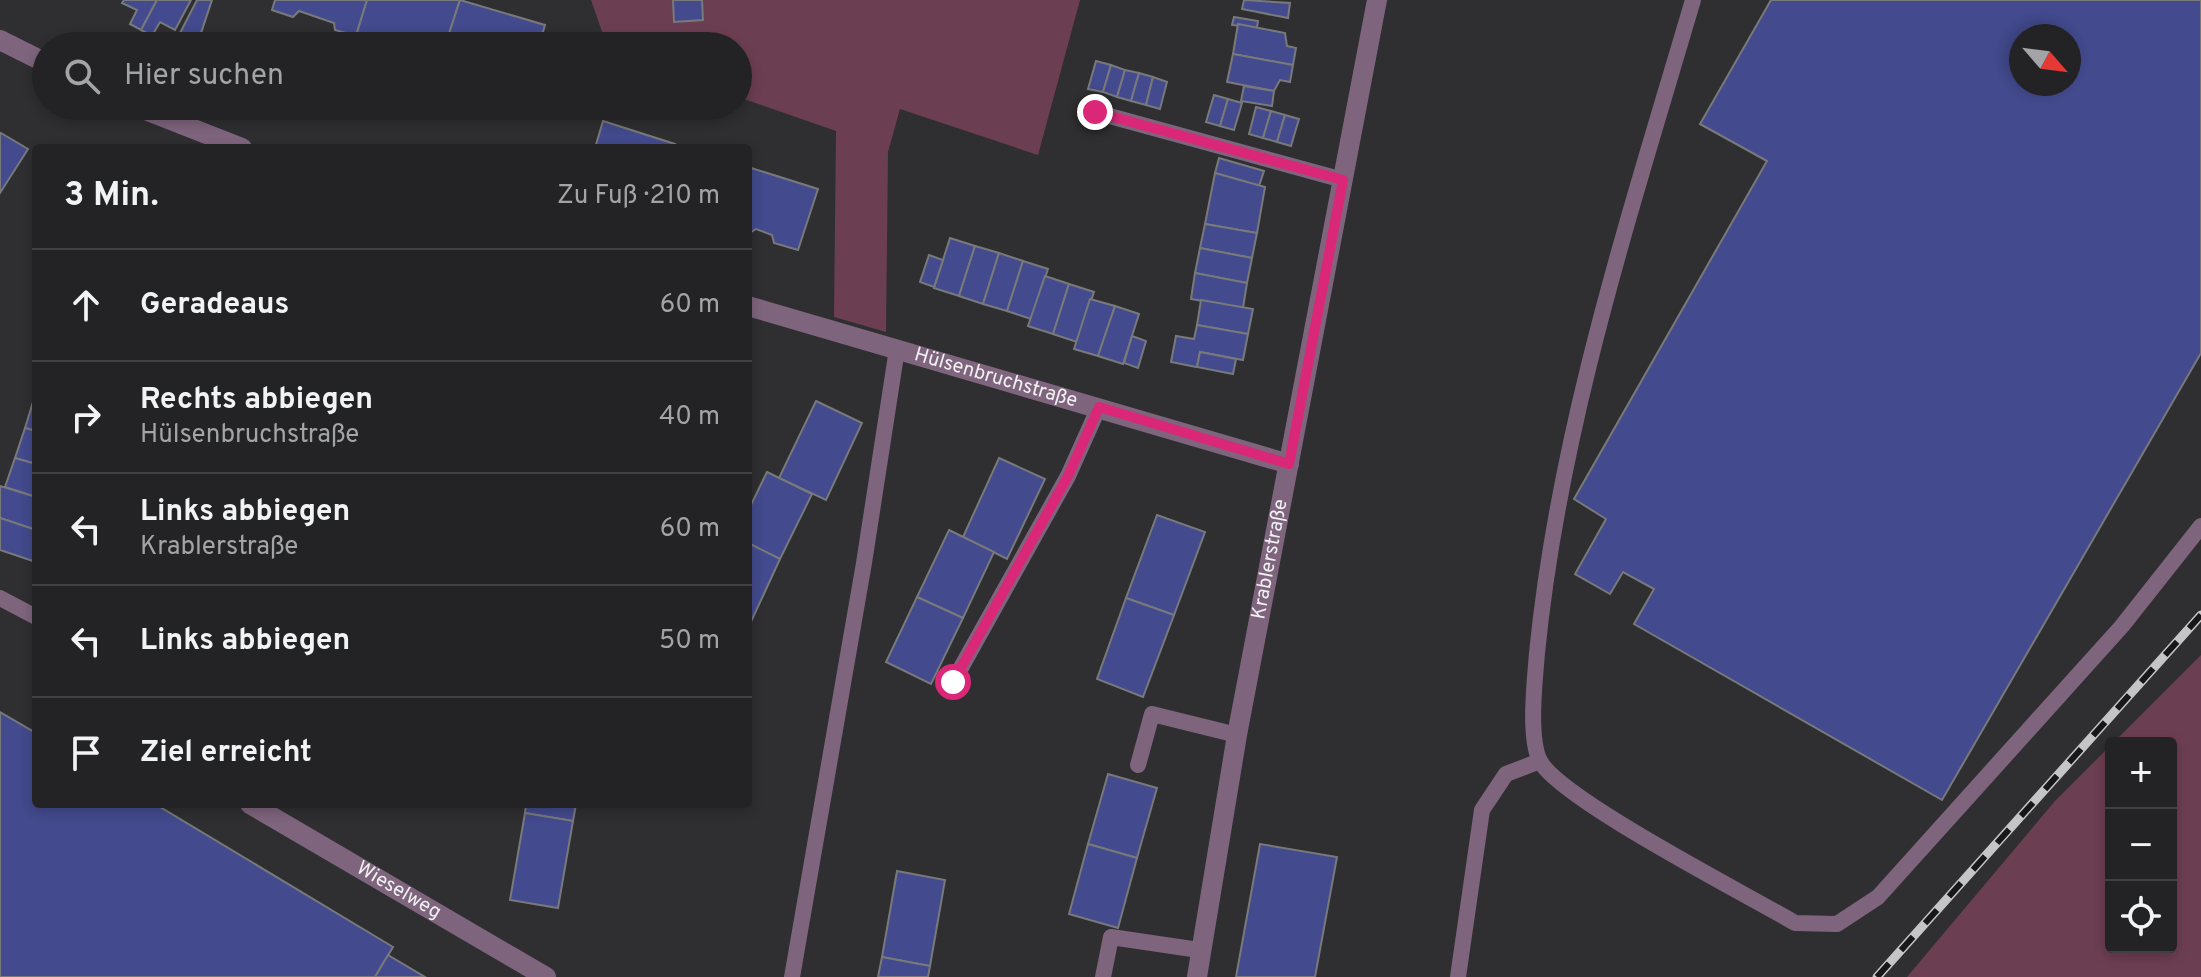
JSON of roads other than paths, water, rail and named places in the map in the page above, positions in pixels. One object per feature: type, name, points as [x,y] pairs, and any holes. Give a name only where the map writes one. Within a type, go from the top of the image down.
[{"type":"street","name":"Krablerstraße","points":[[1197,977],[1199,950],[1237,735],[1377,0]]},
{"type":"street","points":[[0,40],[32,56]]},
{"type":"street","points":[[166,120],[220,144]]},
{"type":"street","name":"Hülsenbruchstraße","points":[[752,307],[1289,464]]},
{"type":"street","name":"Wieselweg","points":[[257,808],[546,977]]},
{"type":"lane","points":[[1693,0],[1579,399],[1545,577],[1532,705],[1540,761],[1573,794],[1795,923],[1837,924],[1878,897],[2122,626],[2201,526]]},
{"type":"lane","points":[[1095,112],[1343,180]]},
{"type":"lane","points":[[792,977],[864,563],[897,349]]},
{"type":"lane","points":[[953,682],[1068,476],[1099,407]]},
{"type":"lane","points":[[0,598],[32,615]]},
{"type":"lane","points":[[1138,765],[1152,714],[1237,735]]},
{"type":"lane","points":[[1458,977],[1482,810],[1506,774],[1540,761]]},
{"type":"lane","points":[[1103,977],[1111,937],[1199,950]]},
{"type":"railway","points":[[1877,977],[2201,615]]}]
